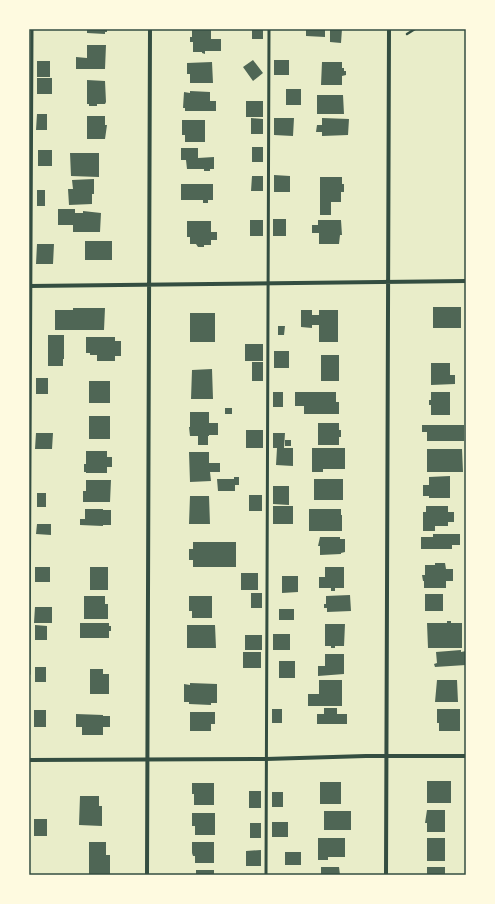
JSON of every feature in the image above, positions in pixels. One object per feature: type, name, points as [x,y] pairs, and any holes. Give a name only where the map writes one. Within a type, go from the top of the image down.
[{"type":"street","points":[[147,875],[150,29]]},
{"type":"street","points":[[386,875],[389,29]]},
{"type":"street","points":[[30,286],[466,281]]},
{"type":"street","points":[[29,760],[466,756]]},
{"type":"lane","points":[[29,674],[32,29]]},
{"type":"lane","points":[[266,875],[269,29]]},
{"type":"path","points":[[408,34],[416,29]]},
{"type":"building","points":[[87,29],[107,29],[107,32],[105,32],[105,34],[87,33]]},
{"type":"building","points":[[192,29],[211,29],[211,39],[221,39],[221,51],[205,51],[205,54],[202,52],[193,52],[193,42],[190,42],[190,37],[192,37]]},
{"type":"building","points":[[252,29],[263,29],[263,39],[252,39]]},
{"type":"building","points":[[306,29],[325,29],[325,37],[306,36]]},
{"type":"building","points":[[330,29],[342,29],[341,43],[330,42]]},
{"type":"building","points":[[87,45],[106,45],[105,69],[76,69],[76,57],[87,58]]},
{"type":"building","points":[[253,60],[263,73],[253,81],[243,67]]},
{"type":"building","points":[[274,60],[289,60],[289,75],[274,75]]},
{"type":"building","points":[[37,61],[50,61],[50,77],[37,77]]},
{"type":"building","points":[[212,62],[213,83],[190,83],[190,74],[187,74],[187,63]]},
{"type":"building","points":[[322,62],[342,62],[342,68],[346,71],[346,75],[342,76],[342,85],[321,85]]},
{"type":"building","points":[[37,78],[52,78],[52,94],[37,94]]},
{"type":"building","points":[[87,80],[105,81],[105,104],[89,106],[89,104],[87,104]]},
{"type":"building","points":[[286,89],[301,89],[301,105],[286,105]]},
{"type":"building","points":[[190,91],[210,92],[210,101],[216,101],[216,111],[185,111],[185,108],[183,108],[184,92],[190,93]]},
{"type":"building","points":[[317,95],[343,95],[344,114],[317,114]]},
{"type":"building","points":[[246,101],[263,101],[263,117],[246,117]]},
{"type":"building","points":[[37,114],[47,114],[47,130],[36,130]]},
{"type":"building","points":[[87,116],[105,116],[105,125],[107,125],[105,139],[87,139]]},
{"type":"building","points":[[251,118],[263,119],[263,134],[251,134]]},
{"type":"building","points":[[274,118],[294,118],[293,136],[274,135]]},
{"type":"building","points":[[322,118],[349,119],[348,135],[322,136],[322,132],[316,132],[317,125],[322,125]]},
{"type":"building","points":[[182,120],[205,120],[205,142],[185,142],[185,135],[182,135]]},
{"type":"building","points":[[252,147],[263,147],[263,162],[252,162]]},
{"type":"building","points":[[181,148],[198,148],[198,158],[214,157],[214,169],[204,171],[204,169],[187,169],[186,160],[181,160]]},
{"type":"building","points":[[38,150],[52,150],[52,166],[38,166]]},
{"type":"building","points":[[70,153],[99,153],[99,177],[71,176]]},
{"type":"building","points":[[274,175],[290,176],[290,192],[274,192]]},
{"type":"building","points":[[252,176],[263,176],[263,191],[251,191]]},
{"type":"building","points":[[320,177],[342,177],[344,192],[341,192],[341,202],[331,202],[331,215],[320,215]]},
{"type":"building","points":[[94,179],[92,204],[69,205],[68,189],[73,189],[72,180]]},
{"type":"building","points":[[181,184],[213,184],[213,200],[208,200],[208,203],[203,203],[203,200],[181,200]]},
{"type":"building","points":[[37,190],[45,190],[45,206],[37,206]]},
{"type":"building","points":[[58,209],[75,209],[75,213],[83,213],[83,211],[101,213],[100,232],[73,232],[73,225],[58,225]]},
{"type":"building","points":[[273,219],[286,219],[286,236],[273,236]]},
{"type":"building","points":[[250,220],[263,220],[263,236],[250,236]]},
{"type":"building","points":[[318,220],[341,220],[342,235],[340,235],[339,244],[319,244],[319,233],[312,233],[312,225],[318,225]]},
{"type":"building","points":[[187,221],[211,221],[211,232],[217,232],[217,240],[211,240],[211,245],[204,245],[204,247],[198,247],[196,244],[190,244],[190,237],[187,237]]},
{"type":"building","points":[[85,241],[112,241],[112,260],[85,260]]},
{"type":"building","points":[[37,244],[54,244],[53,264],[36,264]]},
{"type":"building","points":[[433,307],[461,307],[461,328],[433,328]]},
{"type":"building","points":[[73,308],[105,308],[104,330],[55,330],[55,310],[73,310]]},
{"type":"building","points":[[301,310],[312,310],[312,315],[319,315],[319,310],[338,310],[338,342],[319,342],[319,325],[312,325],[312,328],[301,327]]},
{"type":"building","points":[[190,313],[215,313],[215,342],[190,342]]},
{"type":"building","points":[[278,326],[285,326],[284,335],[278,335]]},
{"type":"building","points":[[48,335],[64,335],[63,366],[48,366]]},
{"type":"building","points":[[86,337],[115,337],[115,341],[121,341],[121,356],[115,356],[115,361],[97,361],[97,355],[90,355],[90,353],[86,353]]},
{"type":"building","points":[[245,344],[263,344],[263,361],[245,361]]},
{"type":"building","points":[[274,351],[289,351],[289,368],[274,368]]},
{"type":"building","points":[[321,355],[339,355],[339,381],[321,381]]},
{"type":"building","points":[[252,362],[263,362],[263,381],[252,381]]},
{"type":"building","points":[[431,363],[450,363],[450,375],[455,375],[455,384],[431,385]]},
{"type":"building","points":[[212,369],[213,399],[191,399],[192,370]]},
{"type":"building","points":[[36,378],[48,378],[48,394],[36,394]]},
{"type":"building","points":[[89,381],[110,381],[110,403],[89,403]]},
{"type":"building","points":[[273,392],[283,392],[283,407],[273,407]]},
{"type":"building","points":[[295,392],[336,392],[336,402],[339,402],[339,414],[304,414],[304,406],[295,406]]},
{"type":"building","points":[[431,392],[450,392],[450,415],[431,415],[431,405],[429,405],[429,400],[431,400]]},
{"type":"building","points":[[225,408],[232,408],[232,414],[225,414]]},
{"type":"building","points":[[190,412],[209,412],[209,423],[218,423],[218,435],[208,436],[208,445],[198,445],[198,436],[190,436]]},
{"type":"building","points":[[89,416],[110,416],[110,439],[89,439]]},
{"type":"building","points":[[318,423],[339,423],[341,437],[339,437],[339,445],[318,445]]},
{"type":"building","points":[[422,425],[464,425],[464,441],[427,441],[427,432],[422,432]]},
{"type":"building","points":[[246,430],[263,430],[263,448],[246,448]]},
{"type":"building","points":[[36,433],[53,433],[52,449],[35,449]]},
{"type":"building","points":[[273,433],[285,433],[284,448],[273,448]]},
{"type":"building","points":[[285,440],[291,440],[291,446],[285,446]]},
{"type":"building","points":[[277,448],[293,448],[293,466],[276,465]]},
{"type":"building","points":[[312,448],[345,448],[345,469],[323,469],[323,472],[312,472]]},
{"type":"building","points":[[427,449],[462,449],[463,472],[427,472]]},
{"type":"building","points":[[86,451],[107,451],[107,457],[112,457],[112,467],[107,467],[107,473],[84,472],[84,464],[86,464]]},
{"type":"building","points":[[189,452],[209,452],[209,463],[220,463],[220,472],[210,472],[211,481],[190,482]]},
{"type":"building","points":[[450,476],[450,498],[429,498],[429,496],[423,496],[423,485],[429,485],[429,477]]},
{"type":"building","points":[[234,477],[239,477],[239,485],[235,485],[235,491],[218,491],[217,479],[234,479]]},
{"type":"building","points":[[314,479],[343,479],[343,500],[314,500]]},
{"type":"building","points":[[86,480],[111,480],[110,502],[83,502],[83,491],[86,491]]},
{"type":"building","points":[[273,486],[289,486],[289,505],[273,504]]},
{"type":"building","points":[[37,493],[46,493],[46,507],[37,507]]},
{"type":"building","points":[[249,495],[262,495],[262,511],[249,511]]},
{"type":"building","points":[[190,496],[209,496],[210,524],[189,524]]},
{"type":"building","points":[[273,506],[293,506],[293,524],[273,524]]},
{"type":"building","points":[[426,506],[448,506],[448,512],[454,512],[454,522],[448,522],[448,526],[435,526],[435,531],[423,531],[423,512],[426,512]]},
{"type":"building","points":[[85,509],[111,510],[111,525],[80,525],[80,519],[85,519]]},
{"type":"building","points":[[309,509],[341,509],[342,531],[309,531]]},
{"type":"building","points":[[37,524],[51,524],[51,535],[36,534]]},
{"type":"building","points":[[433,534],[460,534],[460,545],[452,545],[452,549],[421,549],[421,537],[433,537]]},
{"type":"building","points":[[320,537],[340,537],[340,539],[345,539],[345,552],[341,554],[320,555],[320,546],[318,546]]},
{"type":"building","points":[[193,542],[236,542],[236,567],[193,567],[193,560],[189,560],[189,549],[193,549]]},
{"type":"building","points":[[435,563],[445,563],[446,569],[453,569],[453,581],[446,581],[446,588],[424,588],[422,575],[425,575],[425,565],[435,565]]},
{"type":"building","points":[[35,567],[50,567],[50,582],[35,582]]},
{"type":"building","points":[[90,567],[108,567],[108,590],[90,590]]},
{"type":"building","points":[[325,567],[344,567],[344,588],[335,588],[335,591],[331,591],[331,588],[319,588],[319,577],[325,577]]},
{"type":"building","points":[[241,573],[258,573],[258,590],[241,590]]},
{"type":"building","points":[[282,576],[298,576],[298,592],[282,593]]},
{"type":"building","points":[[251,593],[262,593],[262,608],[251,608]]},
{"type":"building","points":[[425,594],[443,594],[443,611],[425,611]]},
{"type":"building","points":[[350,595],[351,611],[327,612],[327,608],[324,608],[324,604],[326,604],[326,596]]},
{"type":"building","points":[[84,596],[105,596],[105,604],[108,604],[108,619],[84,619]]},
{"type":"building","points":[[189,596],[212,596],[212,618],[192,618],[192,611],[189,611]]},
{"type":"building","points":[[35,607],[52,607],[52,623],[34,623]]},
{"type":"building","points":[[279,609],[294,609],[294,620],[279,620]]},
{"type":"building","points":[[447,621],[451,621],[451,623],[462,623],[462,648],[428,648],[427,623],[447,623]]},
{"type":"building","points":[[80,623],[109,623],[109,626],[111,626],[111,631],[109,631],[109,638],[80,638]]},
{"type":"building","points":[[325,624],[345,624],[344,646],[335,646],[335,648],[331,648],[331,646],[325,646]]},
{"type":"building","points":[[35,625],[47,626],[47,640],[35,640]]},
{"type":"building","points":[[187,625],[215,625],[216,648],[187,648]]},
{"type":"building","points":[[273,634],[290,634],[290,650],[273,650]]},
{"type":"building","points":[[245,635],[262,635],[262,650],[245,650]]},
{"type":"building","points":[[461,650],[461,652],[466,651],[466,665],[435,667],[434,664],[437,663],[436,652]]},
{"type":"building","points":[[243,652],[261,652],[261,668],[243,668]]},
{"type":"building","points":[[325,654],[344,654],[344,674],[318,676],[318,666],[325,666]]},
{"type":"building","points":[[279,661],[295,661],[295,678],[279,678]]},
{"type":"building","points":[[35,667],[46,667],[46,682],[35,682]]},
{"type":"building","points":[[90,669],[103,669],[103,674],[109,674],[109,694],[90,694]]},
{"type":"building","points":[[319,680],[342,680],[342,706],[308,706],[308,694],[319,694]]},
{"type":"building","points":[[437,680],[457,680],[458,702],[435,702]]},
{"type":"building","points":[[190,683],[217,684],[217,703],[211,703],[211,705],[189,704],[189,702],[184,702],[184,684],[190,685]]},
{"type":"building","points":[[324,708],[337,708],[337,714],[347,714],[347,724],[317,724],[317,714],[324,714]]},
{"type":"building","points":[[272,709],[282,709],[282,723],[272,723]]},
{"type":"building","points":[[437,709],[460,709],[460,731],[439,731],[439,723],[437,723]]},
{"type":"building","points":[[34,710],[46,710],[46,727],[34,727]]},
{"type":"building","points":[[190,712],[215,712],[215,724],[211,724],[211,731],[190,731]]},
{"type":"building","points":[[76,714],[110,716],[110,727],[103,727],[103,735],[82,735],[82,727],[76,727]]},
{"type":"building","points":[[427,781],[451,781],[451,803],[427,803]]},
{"type":"building","points":[[320,782],[341,782],[341,804],[320,804]]},
{"type":"building","points":[[192,783],[214,783],[214,805],[194,805]]},
{"type":"building","points":[[249,791],[261,791],[261,808],[249,808]]},
{"type":"building","points":[[272,792],[283,792],[283,807],[272,807]]},
{"type":"building","points":[[80,796],[99,796],[99,806],[102,806],[102,826],[79,825]]},
{"type":"building","points":[[427,810],[445,810],[445,832],[427,832],[427,823],[425,823]]},
{"type":"building","points":[[324,811],[351,811],[351,830],[324,830]]},
{"type":"building","points":[[192,813],[215,813],[215,835],[195,835],[195,826],[192,826]]},
{"type":"building","points":[[34,819],[47,819],[47,836],[34,836]]},
{"type":"building","points":[[272,822],[288,822],[288,837],[272,837]]},
{"type":"building","points":[[250,823],[261,823],[261,838],[250,838]]},
{"type":"building","points":[[318,838],[345,838],[345,857],[328,857],[328,860],[318,860]]},
{"type":"building","points":[[427,838],[445,838],[445,861],[427,861]]},
{"type":"building","points":[[89,842],[106,842],[106,855],[110,855],[110,875],[89,875]]},
{"type":"building","points":[[192,842],[214,842],[214,863],[195,863],[195,856],[193,856],[192,853]]},
{"type":"building","points":[[261,850],[261,866],[246,866],[246,851]]},
{"type":"building","points":[[285,852],[301,852],[301,865],[285,865]]},
{"type":"building","points":[[321,867],[339,867],[340,875],[321,875]]},
{"type":"building","points":[[427,867],[445,867],[445,875],[427,875]]},
{"type":"building","points":[[196,870],[214,870],[214,875],[196,875]]}]
